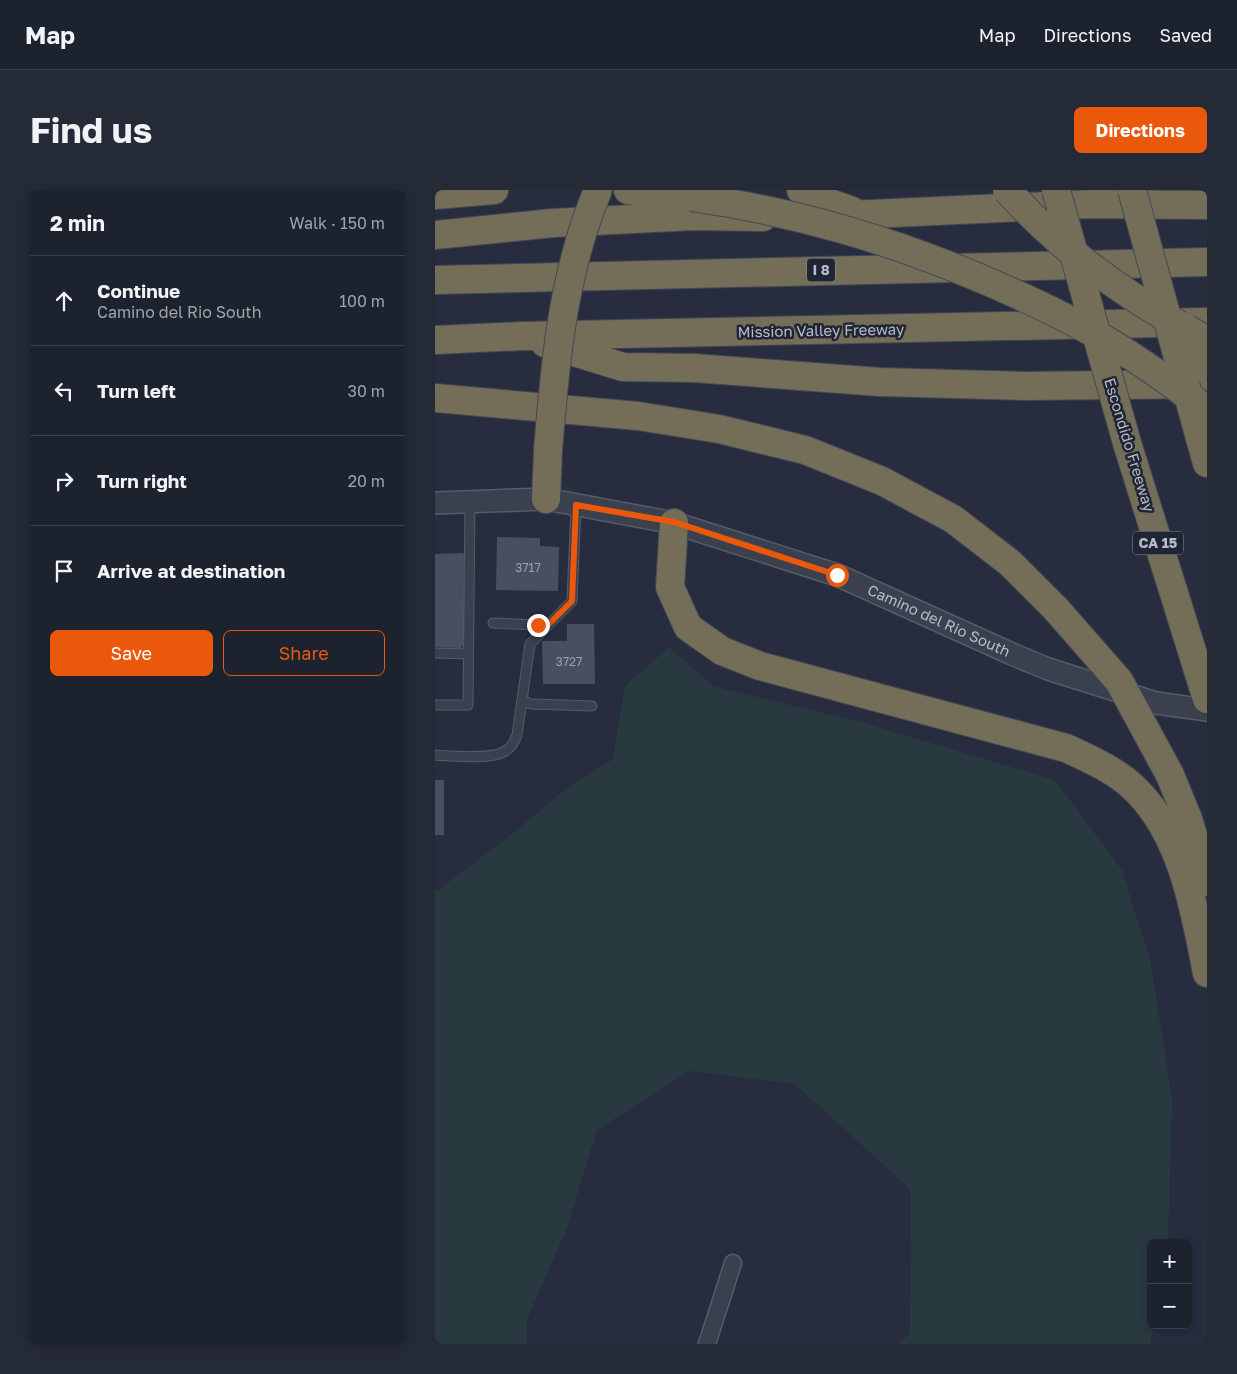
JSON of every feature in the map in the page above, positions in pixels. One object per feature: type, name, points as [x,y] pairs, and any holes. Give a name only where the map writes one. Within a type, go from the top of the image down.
[{"type":"highway","points":[[435,195],[494,190]]},
{"type":"highway","points":[[546,499],[553,389],[567,288],[598,190]]},
{"type":"highway","points":[[628,190],[726,202],[809,219],[902,247],[940,261],[1049,308],[1076,323],[1150,368],[1207,410]]},
{"type":"highway","points":[[801,190],[824,201],[861,214]]},
{"type":"highway","points":[[1007,190],[1053,236],[1093,270],[1146,305],[1207,340]]},
{"type":"highway","points":[[1025,190],[1110,383]]},
{"type":"highway","name":"Escondido Freeway","points":[[1056,190],[1127,443],[1207,698]]},
{"type":"highway","points":[[1132,190],[1207,463]]},
{"type":"highway","points":[[1091,204],[1207,190]]},
{"type":"highway","points":[[435,235],[553,223],[694,216],[824,217],[1091,204],[1207,205]]},
{"type":"highway","name":"I 8","points":[[435,280],[1207,262]]},
{"type":"highway","points":[[1153,270],[1207,370]]},
{"type":"highway","name":"Mission Valley Freeway","points":[[435,340],[523,336],[1207,322]]},
{"type":"highway","points":[[523,336],[623,367],[694,368],[880,382],[1024,386],[1207,384]]},
{"type":"highway","points":[[435,398],[638,416],[719,429],[805,450],[882,481],[953,519],[1010,563],[1056,609],[1119,681],[1170,774],[1207,882]]},
{"type":"highway","points":[[674,522],[670,587],[689,627],[722,651],[760,666],[1066,748],[1100,763],[1137,791],[1158,818],[1175,848],[1196,919],[1207,973]]},
{"type":"street","name":"Camino del Rio South","points":[[435,503],[546,499],[674,522],[837,575],[1048,669],[1156,703],[1207,710]]},
{"type":"street","points":[[707,1344],[733,1263]]},
{"type":"lane","points":[[435,705],[468,705],[470,502]]},
{"type":"lane","points":[[435,756],[496,756],[513,745],[517,735],[530,644],[572,601],[576,505]]},
{"type":"lane","points":[[493,623],[538,625],[543,630]]},
{"type":"lane","points":[[435,653],[468,654]]},
{"type":"lane","points":[[522,700],[531,704],[592,706]]},
{"type":"shaded area","points":[[669,647],[713,686],[868,724],[1055,780],[1122,870],[1150,960],[1172,1098],[1168,1239],[1147,1239],[1147,1329],[1153,1329],[1150,1344],[898,1344],[910,1333],[911,1190],[795,1084],[689,1071],[597,1130],[567,1228],[527,1319],[527,1344],[435,1344],[435,891],[516,831],[562,792],[613,759],[625,686]]},
{"type":"building","points":[[497,537],[540,538],[540,546],[559,547],[558,591],[496,590]]},
{"type":"building","points":[[463,553],[465,556],[466,640],[461,648],[435,647],[435,554]]},
{"type":"building","points":[[567,624],[594,624],[595,684],[543,684],[542,641],[567,641]]},
{"type":"building","points":[[435,780],[444,780],[444,835],[435,835]]},
{"type":"route","points":[[538,625],[543,630],[572,601],[576,505],[674,522],[837,575]]}]
